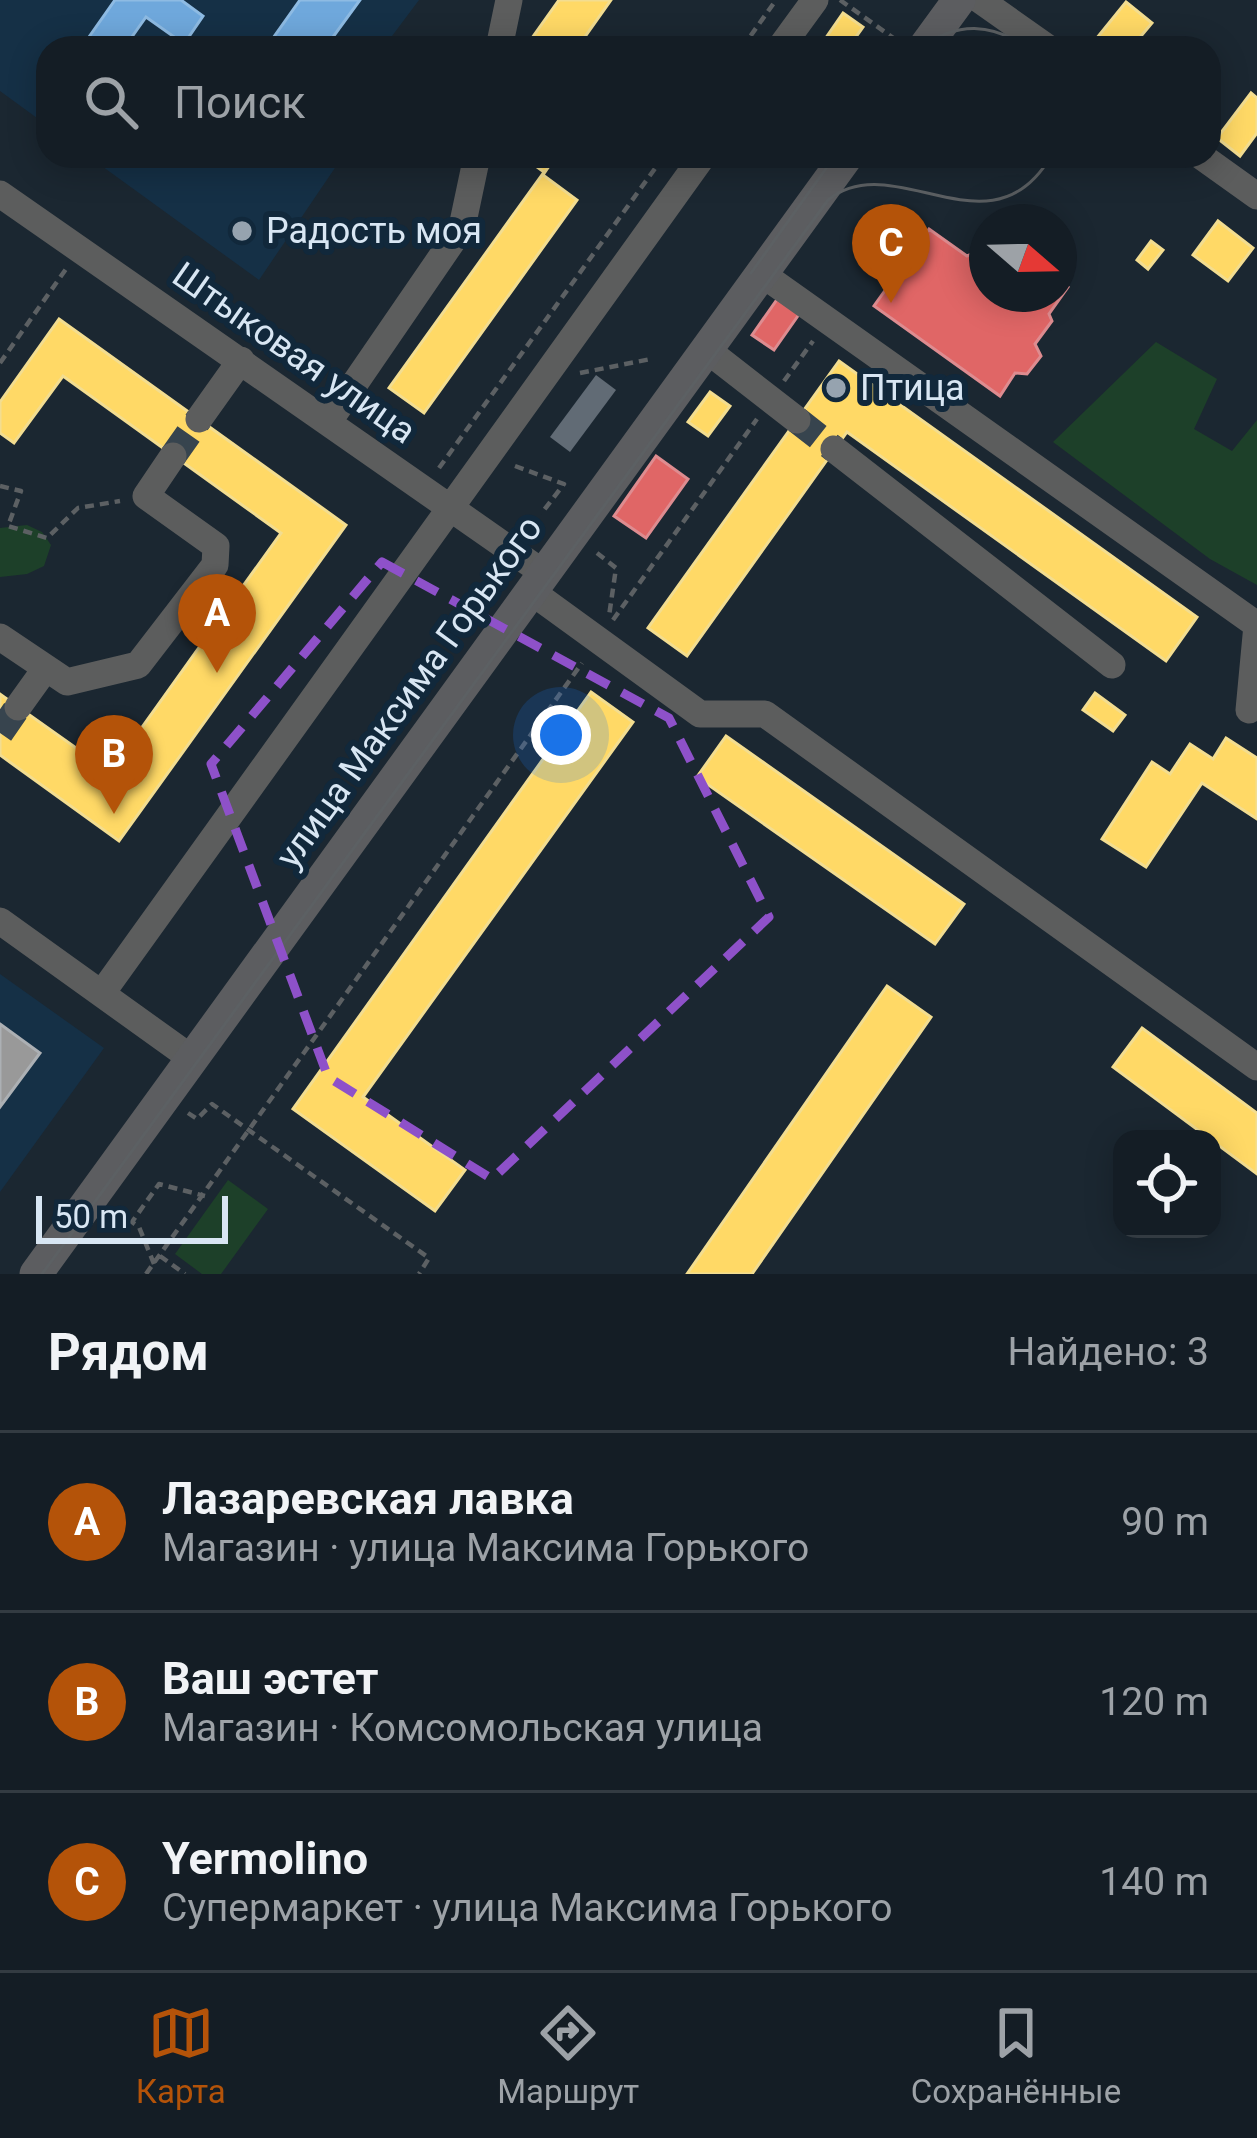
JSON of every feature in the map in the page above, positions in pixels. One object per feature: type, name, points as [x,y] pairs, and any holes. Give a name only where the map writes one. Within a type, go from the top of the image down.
[{"type":"main road","points":[[933,36],[959,0]]},
{"type":"main road","name":"улица Максима Горького","points":[[35,1274],[838,168]]},
{"type":"street","points":[[502,36],[509,0]]},
{"type":"street","points":[[789,36],[815,0]]},
{"type":"street","points":[[980,0],[1031,36]]},
{"type":"street","points":[[329,421],[462,227],[474,168]]},
{"type":"street","points":[[102,993],[694,168]]},
{"type":"street","points":[[1218,168],[1257,196]]},
{"type":"street","name":"Штыковая улица","points":[[0,194],[451,506],[598,640],[700,714],[765,714],[1257,1067]]},
{"type":"street","points":[[763,274],[1257,626],[1249,710]]},
{"type":"street","points":[[707,350],[797,420]]},
{"type":"street","points":[[199,419],[241,360]]},
{"type":"street","points":[[835,449],[1112,665]]},
{"type":"street","points":[[0,637],[67,682],[138,665],[215,565],[216,546],[146,496],[173,456]]},
{"type":"street","points":[[18,707],[46,668]]},
{"type":"street","points":[[0,921],[190,1058]]},
{"type":"path","points":[[750,36],[776,0]]},
{"type":"path","points":[[840,0],[890,36]]},
{"type":"path","points":[[425,488],[655,168]]},
{"type":"path","points":[[0,363],[80,249]]},
{"type":"path","points":[[592,549],[616,568],[608,628],[828,320]]},
{"type":"path","points":[[542,380],[651,359]]},
{"type":"path","points":[[488,456],[564,484],[541,514]]},
{"type":"path","points":[[0,486],[22,491],[8,526],[46,538],[77,508],[146,496]]},
{"type":"path","points":[[146,1274],[598,640]]},
{"type":"path","points":[[163,1097],[196,1119],[212,1104],[429,1258],[418,1274]]},
{"type":"path","points":[[154,1264],[139,1227],[132,1222],[159,1184],[205,1196]]},
{"type":"path","points":[[160,1256],[185,1274]]},
{"type":"highlighted area","points":[[382,562],[669,718],[769,917],[492,1179],[328,1077],[211,764]]},
{"type":"shaded area","points":[[0,0],[419,0],[392,36],[36,36],[36,117],[0,91]]},
{"type":"shaded area","name":"Радость моя","points":[[105,168],[335,168],[259,280]]},
{"type":"shaded area","points":[[0,974],[104,1048],[0,1192]]},
{"type":"green space","points":[[1156,342],[1217,379],[1194,429],[1232,451],[1257,420],[1257,585],[1210,559],[1053,442]]},
{"type":"green space","points":[[27,525],[42,532],[51,545],[44,566],[27,574],[0,577],[0,528]]},
{"type":"green space","points":[[228,1180],[268,1209],[221,1274],[202,1274],[175,1254]]},
{"type":"building: Жильё","points":[[559,0],[611,0],[586,36],[533,36]]},
{"type":"building: Жильё","points":[[1126,2],[1152,23],[1141,36],[1098,36]]},
{"type":"building: Жильё","points":[[843,13],[863,27],[857,36],[827,36]]},
{"type":"building: Жильё","points":[[1251,93],[1257,98],[1257,133],[1240,156],[1221,141],[1221,133]]},
{"type":"building: Жильё","points":[[538,168],[548,168],[543,175],[577,200],[424,413],[389,388],[544,172]]},
{"type":"building: Жильё","points":[[1218,221],[1253,248],[1228,281],[1193,255]]},
{"type":"building: Жильё","points":[[1151,241],[1163,250],[1148,269],[1137,260]]},
{"type":"building: Жильё","points":[[59,319],[346,525],[119,841],[0,755],[0,694],[110,772],[281,533],[63,376],[14,443],[0,433],[0,402]]},
{"type":"building: Жильё","points":[[839,361],[1197,617],[1166,661],[847,432],[687,656],[648,628]]},
{"type":"building: Жильё","points":[[710,392],[730,406],[708,436],[688,422]]},
{"type":"building: Жильё","points":[[591,692],[633,722],[363,1097],[465,1170],[435,1211],[293,1109]]},
{"type":"building: Жильё","points":[[1095,693],[1125,715],[1113,731],[1083,710]]},
{"type":"building: Жильё","points":[[726,736],[964,904],[935,944],[697,777]]},
{"type":"building: Жильё","points":[[1226,738],[1257,758],[1257,819],[1202,783],[1146,867],[1102,839],[1152,762],[1170,774],[1190,744],[1213,759]]},
{"type":"building: Жильё","points":[[887,986],[931,1017],[752,1274],[687,1274]]},
{"type":"building: Жильё","points":[[1142,1028],[1257,1113],[1257,1174],[1221,1147],[1221,1130],[1198,1130],[1113,1067]]},
{"type":"building: Торговля","points":[[929,229],[969,255],[969,312],[1050,312],[1052,321],[1035,344],[1041,356],[1027,374],[1015,373],[1000,396],[874,306]]},
{"type":"building: Торговля","points":[[778,298],[800,313],[774,350],[752,335]]},
{"type":"building: Торговля","points":[[656,456],[688,479],[646,538],[614,516]]},
{"type":"building: Школы","points":[[115,0],[181,0],[203,16],[189,36],[173,36],[146,17],[133,36],[90,36]]},
{"type":"building: Школы","points":[[300,0],[360,0],[334,36],[274,36]]},
{"type":"building: Промзона","points":[[0,1024],[40,1053],[0,1107]]},
{"type":"building: Прочее","points":[[596,375],[616,390],[570,452],[550,437]]},
{"type":"tunnel","points":[[173,456],[199,419]]},
{"type":"tunnel","points":[[797,420],[834,449]]},
{"type":"tunnel","points":[[0,733],[18,707]]},
{"type":"tram line","points":[[941,36],[975,28],[1006,36]]},
{"type":"tram line","points":[[751,273],[826,168]]},
{"type":"tram line","points":[[42,1274],[828,200],[854,187],[882,185],[971,201],[1000,199],[1027,185],[1041,168]]},
{"type":"place","name":"Радость моя","points":[[242,231]]},
{"type":"place","name":"Yermolino","points":[[891,303]]},
{"type":"place","name":"Птица","points":[[836,388]]},
{"type":"place","name":"Лазаревская лавка","points":[[217,673]]},
{"type":"place","name":"Ваш эстет","points":[[114,814]]}]
